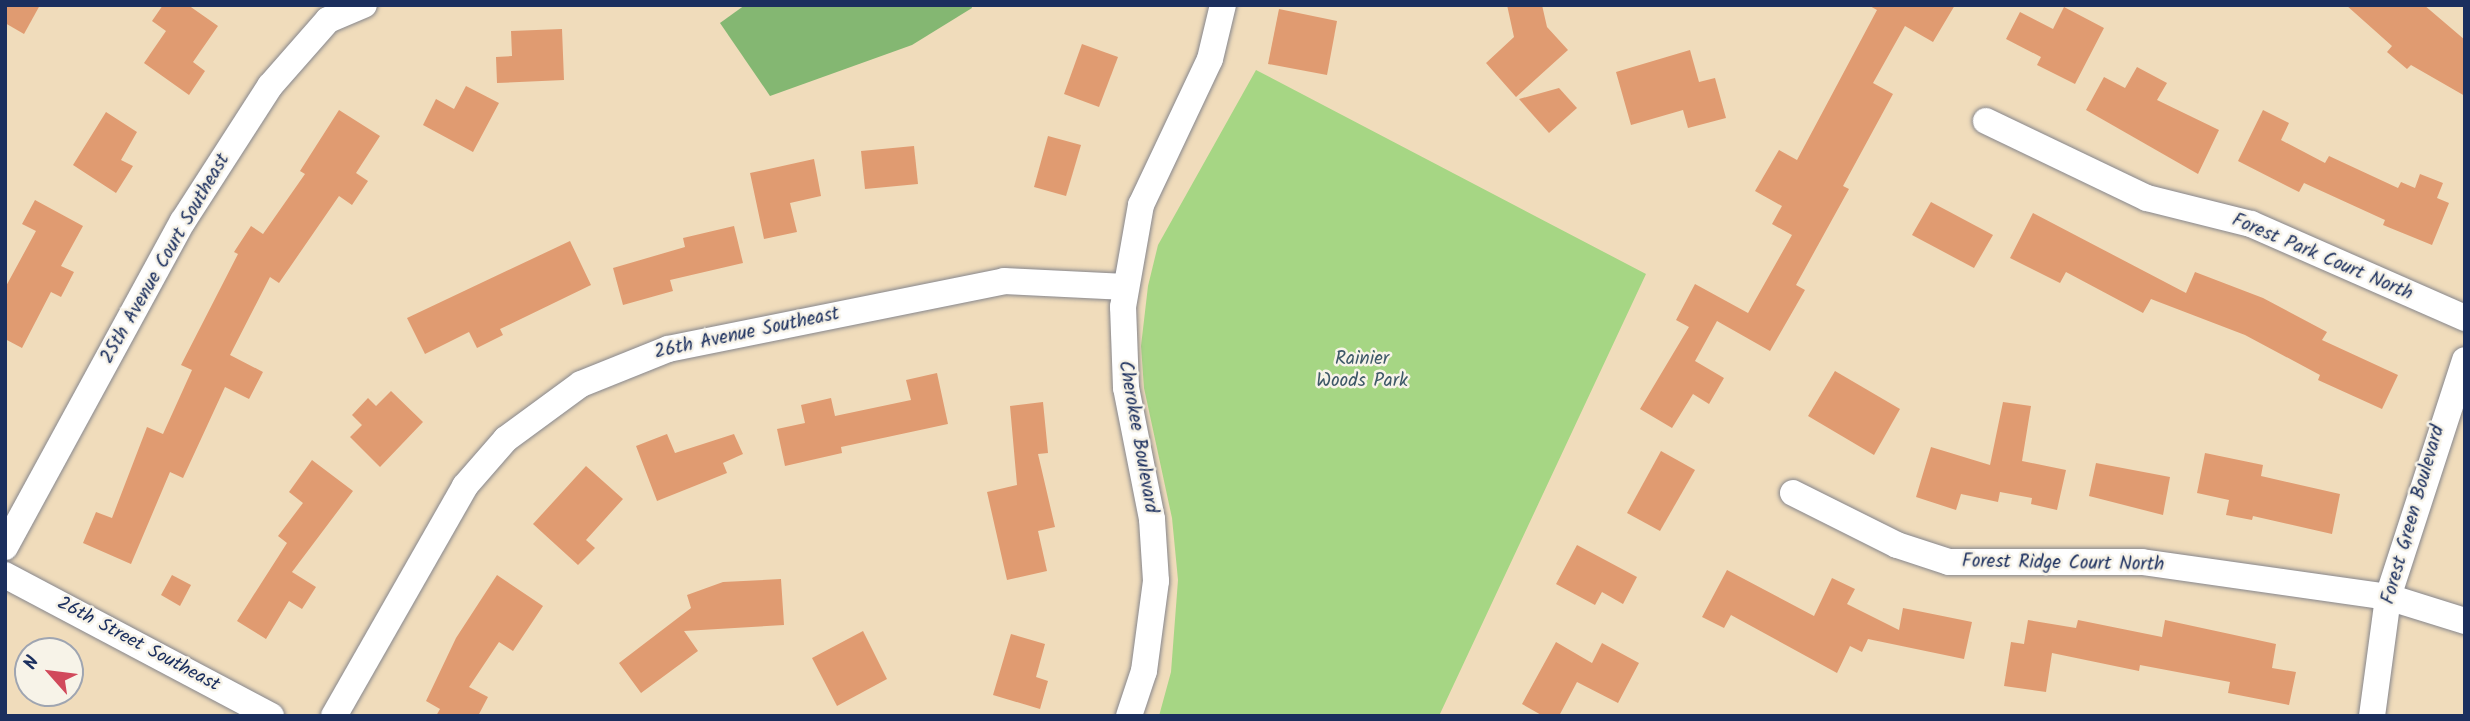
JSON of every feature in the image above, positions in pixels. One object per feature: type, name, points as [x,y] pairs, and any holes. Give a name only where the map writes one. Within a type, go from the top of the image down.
[{"type":"street","name":"25th Avenue Court Southeast","points":[[5,547],[183,221],[270,86],[328,20],[364,5]]},
{"type":"street","name":"Cherokee Boulevard","points":[[1129,716],[1144,671],[1156,581],[1152,519],[1121,347],[1126,287],[1141,205],[1210,59],[1223,5]]},
{"type":"street","name":"Forest Park Court North","points":[[1986,121],[2147,198],[2251,224],[2465,318]]},
{"type":"street","name":"26th Avenue Southeast","points":[[334,716],[465,486],[506,439],[581,384],[668,349],[1004,281],[1126,287]]},
{"type":"street","name":"Forest Green Boulevard","points":[[2372,716],[2388,597],[2465,360]]},
{"type":"street","name":"Forest Ridge Court North","points":[[1793,493],[1897,545],[1949,562],[2142,562],[2388,597],[2465,621]]},
{"type":"street","name":"26th Street Southeast","points":[[5,575],[271,716]]},
{"type":"green space","points":[[745,5],[971,5],[972,8],[912,45],[770,96],[720,23]]},
{"type":"green space","name":"Rainier Woods Park","points":[[1256,70],[1646,274],[1439,716],[1159,716],[1171,672],[1178,580],[1172,518],[1144,388],[1141,346],[1148,286],[1158,245]]},
{"type":"building","points":[[5,5],[40,5],[24,34],[5,23]]},
{"type":"building","points":[[163,5],[188,5],[218,26],[193,62],[205,71],[189,95],[144,63],[166,31],[152,21]]},
{"type":"building","points":[[1507,5],[1542,5],[1547,27],[1568,50],[1516,97],[1486,63],[1514,37]]},
{"type":"building","points":[[1868,5],[1955,5],[1933,42],[1905,26],[1873,83],[1893,94],[1843,186],[1849,189],[1796,285],[1805,290],[1770,351],[1717,321],[1695,361],[1724,378],[1709,404],[1693,394],[1672,428],[1640,409],[1689,327],[1676,320],[1695,284],[1748,313],[1792,235],[1772,224],[1782,206],[1755,191],[1779,150],[1797,160],[1877,10]]},
{"type":"building","points":[[2346,5],[2424,5],[2465,40],[2465,96],[2411,65],[2407,69],[2387,52],[2392,46]]},
{"type":"building","points":[[2064,7],[2104,28],[2075,84],[2037,65],[2041,57],[2006,39],[2020,12],[2053,29]]},
{"type":"building","points":[[1279,9],[1337,21],[1327,75],[1268,64]]},
{"type":"building","points":[[562,29],[564,80],[497,83],[496,57],[512,56],[511,31]]},
{"type":"building","points":[[1082,44],[1118,57],[1099,107],[1064,94]]},
{"type":"building","points":[[1690,50],[1699,82],[1715,78],[1726,118],[1688,128],[1683,110],[1631,125],[1616,72]]},
{"type":"building","points":[[2137,67],[2167,83],[2157,100],[2219,130],[2198,174],[2086,110],[2104,77],[2125,88]]},
{"type":"building","points":[[466,86],[499,103],[473,152],[423,125],[436,99],[454,109]]},
{"type":"building","points":[[1559,88],[1577,108],[1549,133],[1519,99]]},
{"type":"building","points":[[339,110],[380,136],[356,173],[368,181],[352,205],[339,196],[279,283],[270,277],[230,355],[263,372],[249,399],[225,387],[183,478],[170,472],[131,564],[83,543],[96,512],[112,518],[147,427],[163,434],[192,370],[181,365],[238,254],[234,252],[251,226],[263,234],[305,174],[300,171]]},
{"type":"building","points":[[2263,110],[2289,123],[2281,140],[2325,163],[2329,156],[2398,188],[2401,182],[2415,188],[2420,174],[2443,183],[2437,198],[2449,203],[2432,245],[2383,225],[2385,220],[2304,183],[2299,192],[2238,161]]},
{"type":"building","points":[[106,112],[137,132],[121,160],[133,166],[116,193],[73,165]]},
{"type":"building","points":[[1048,136],[1081,145],[1066,196],[1034,187]]},
{"type":"building","points":[[914,146],[918,184],[865,189],[861,151]]},
{"type":"building","points":[[814,159],[821,196],[790,203],[797,232],[764,239],[750,173]]},
{"type":"building","points":[[35,200],[83,226],[61,266],[74,272],[61,297],[51,292],[22,348],[5,339],[5,288],[36,231],[22,224]]},
{"type":"building","points":[[1931,202],[1993,235],[1974,268],[1912,235]]},
{"type":"building","points":[[2033,213],[2186,293],[2195,272],[2263,298],[2327,332],[2322,340],[2398,375],[2382,409],[2318,380],[2320,375],[2245,335],[2151,299],[2143,313],[2066,272],[2060,283],[2010,258]]},
{"type":"building","points":[[734,226],[743,263],[670,280],[673,291],[623,305],[613,268],[685,247],[683,238]]},
{"type":"building","points":[[570,241],[591,285],[500,329],[503,335],[477,348],[469,332],[425,354],[407,318]]},
{"type":"building","points":[[1835,371],[1900,409],[1874,455],[1808,416]]},
{"type":"building","points":[[937,373],[948,424],[841,447],[842,453],[785,466],[777,429],[805,423],[801,405],[831,398],[835,416],[911,400],[906,380]]},
{"type":"building","points":[[391,391],[423,422],[380,467],[350,437],[362,425],[352,415],[368,398],[376,406]]},
{"type":"building","points":[[1043,402],[1048,453],[1038,454],[1055,527],[1038,531],[1047,571],[1007,580],[987,492],[1017,485],[1010,406]]},
{"type":"building","points":[[2003,402],[2031,406],[2022,461],[2066,470],[2057,510],[2031,504],[2032,498],[2000,492],[1998,502],[1961,494],[1956,510],[1916,497],[1931,447],[1990,465]]},
{"type":"building","points":[[667,434],[675,453],[734,434],[743,454],[723,463],[727,473],[657,501],[636,446]]},
{"type":"building","points":[[1661,451],[1695,470],[1660,531],[1627,513]]},
{"type":"building","points":[[2205,453],[2263,465],[2261,476],[2340,494],[2332,534],[2253,516],[2252,520],[2226,515],[2229,500],[2197,493]]},
{"type":"building","points":[[312,460],[353,491],[292,572],[316,587],[302,609],[289,601],[266,639],[237,621],[287,543],[278,536],[303,503],[289,492]]},
{"type":"building","points":[[2096,463],[2170,477],[2163,515],[2089,496]]},
{"type":"building","points":[[586,466],[623,499],[586,540],[595,548],[578,565],[533,524]]},
{"type":"building","points":[[1577,545],[1637,577],[1623,604],[1602,592],[1595,605],[1556,584]]},
{"type":"building","points":[[1727,570],[1814,616],[1832,578],[1855,589],[1847,604],[1899,630],[1903,608],[1972,622],[1964,659],[1868,639],[1862,652],[1850,646],[1837,673],[1731,615],[1724,628],[1702,617]]},
{"type":"building","points":[[172,575],[191,585],[180,606],[161,595]]},
{"type":"building","points":[[497,575],[543,606],[513,651],[499,642],[469,687],[488,697],[478,716],[436,716],[440,709],[426,701],[456,638]]},
{"type":"building","points":[[781,579],[784,625],[684,631],[698,651],[641,693],[619,663],[691,608],[687,595],[723,582]]},
{"type":"building","points":[[2028,620],[2076,628],[2078,620],[2162,637],[2165,620],[2276,644],[2272,668],[2296,672],[2289,705],[2228,693],[2230,682],[2140,665],[2139,671],[2052,653],[2046,692],[2004,686],[2011,642],[2024,644]]},
{"type":"building","points":[[863,631],[887,679],[837,706],[812,658]]},
{"type":"building","points":[[1011,634],[1045,644],[1036,677],[1048,681],[1040,709],[993,695]]},
{"type":"building","points":[[1556,642],[1592,663],[1602,643],[1639,663],[1618,703],[1577,682],[1559,716],[1543,716],[1522,704]]}]
